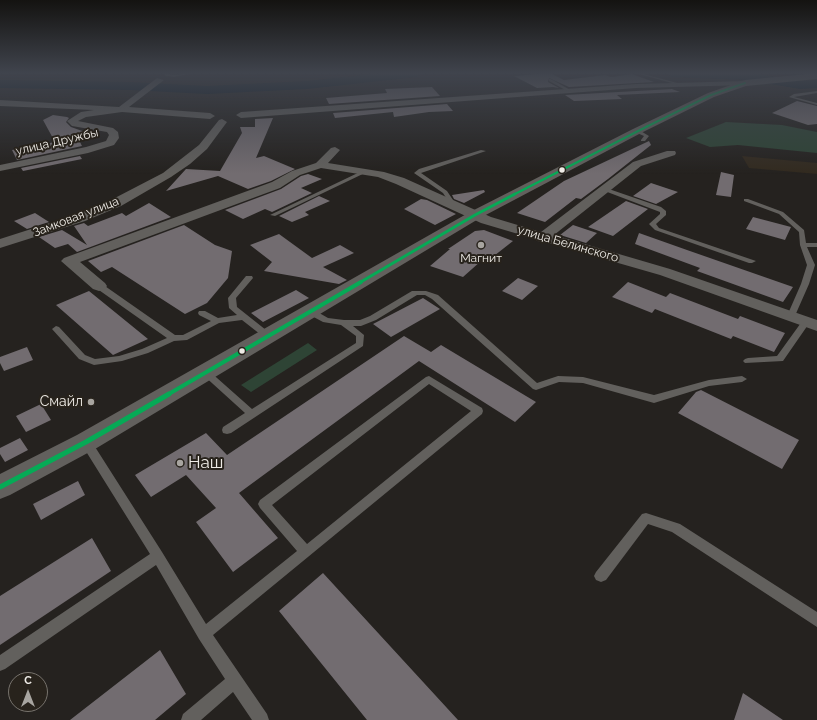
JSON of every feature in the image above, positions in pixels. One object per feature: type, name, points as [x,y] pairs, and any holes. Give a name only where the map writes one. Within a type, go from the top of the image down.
[{"type":"main road","points":[[0,487],[86,442],[475,215],[601,147],[640,136],[691,107]]},
{"type":"street","points":[[111,107],[210,116],[211,120],[222,117],[236,120],[237,114],[344,107]]},
{"type":"street","name":"улица Дружбы","points":[[0,168],[88,150],[110,143],[114,138],[114,134],[110,130],[75,124],[72,121],[84,114],[124,107]]},
{"type":"street","name":"Замковая улица","points":[[0,244],[80,218],[116,203],[186,162],[203,146],[222,117]]},
{"type":"street","points":[[99,286],[69,260],[276,185],[296,173],[320,165],[335,150]]},
{"type":"street","points":[[542,238],[637,164],[672,153]]},
{"type":"street","name":"улица Белинского","points":[[320,165],[366,171],[400,181],[475,215],[542,238],[665,272],[811,324]]},
{"type":"lane","points":[[454,206],[445,192],[417,173],[420,170],[484,151]]},
{"type":"lane","points":[[273,215],[366,171]]},
{"type":"lane","points":[[604,190],[659,208],[663,211],[663,215],[652,224],[657,229],[752,261]]},
{"type":"lane","points":[[746,200],[781,213],[802,231],[803,245],[811,264],[805,284],[791,316]]},
{"type":"lane","points":[[803,245],[817,245]]},
{"type":"lane","points":[[249,278],[232,298],[233,308],[268,336]]},
{"type":"lane","points":[[99,286],[173,338]]},
{"type":"lane","points":[[311,312],[326,320],[344,323],[361,323],[415,293],[426,292],[435,297],[536,387],[558,379],[583,380],[654,399],[709,383],[742,379]]},
{"type":"lane","points":[[202,313],[217,321]]},
{"type":"lane","points":[[56,328],[82,357],[94,362],[119,359],[145,351],[173,338],[184,338],[217,321],[244,317]]},
{"type":"lane","points":[[227,430],[360,344],[360,335],[344,323]]},
{"type":"lane","points":[[748,361],[780,359],[811,324]]},
{"type":"lane","points":[[205,372],[252,414]]},
{"type":"lane","points":[[204,634],[306,552],[478,411],[429,379],[264,504],[306,552]]},
{"type":"lane","points":[[86,442],[158,556],[204,634],[261,720]]},
{"type":"lane","points":[[601,576],[646,518],[676,528],[817,620]]},
{"type":"lane","points":[[0,664],[158,556]]},
{"type":"lane","points":[[189,720],[235,680]]},
{"type":"shaded area","points":[[742,156],[817,163],[817,174],[749,168]]},
{"type":"green space","points":[[726,122],[782,125],[817,132],[817,153],[738,145],[710,147],[686,138]]},
{"type":"green space","points":[[308,343],[317,350],[251,392],[241,385]]},
{"type":"building","points":[[414,107],[449,107],[453,111],[429,112],[394,117],[393,112],[335,118],[333,113]]},
{"type":"building","points":[[785,107],[817,107],[817,124],[808,125],[772,113]]},
{"type":"building","points":[[53,115],[69,118],[66,122],[71,127],[85,132],[76,134],[82,146],[17,160],[12,150],[55,142],[43,120]]},
{"type":"building","points":[[273,118],[256,158],[264,156],[295,169],[271,181],[248,189],[218,176],[166,191],[186,169],[220,171],[242,133],[240,127],[255,127],[255,119]]},
{"type":"building","points":[[649,141],[651,145],[608,179],[581,199],[576,198],[545,222],[517,213],[564,181]]},
{"type":"building","points":[[80,156],[82,159],[23,171],[21,168]]},
{"type":"building","points":[[721,172],[734,175],[731,197],[716,195]]},
{"type":"building","points":[[308,174],[322,179],[301,188],[312,193],[272,212],[265,209],[243,219],[225,210],[281,189],[301,176]]},
{"type":"building","points":[[651,183],[678,192],[656,204],[633,196]]},
{"type":"building","points":[[484,190],[485,192],[464,203],[454,199],[452,195]]},
{"type":"building","points":[[319,196],[330,201],[305,212],[309,215],[292,222],[279,216]]},
{"type":"building","points":[[421,199],[427,200],[456,214],[435,225],[404,209]]},
{"type":"building","points":[[626,201],[648,209],[613,236],[588,227]]},
{"type":"building","points":[[149,203],[171,217],[77,252],[68,244],[55,248],[39,237],[62,230],[87,245],[74,226],[84,223],[88,226],[122,213],[126,216]]},
{"type":"building","points":[[35,213],[49,222],[27,229],[14,221]]},
{"type":"building","points":[[753,217],[791,227],[785,240],[746,229]]},
{"type":"building","points":[[184,225],[215,245],[232,251],[228,278],[207,303],[185,314],[112,267],[101,272],[88,261]]},
{"type":"building","points":[[573,225],[597,233],[586,243],[560,235]]},
{"type":"building","name":"Магнит","points":[[484,230],[513,241],[485,263],[481,261],[463,277],[430,266],[450,249],[448,249],[475,231]]},
{"type":"building","points":[[639,233],[793,287],[783,302],[697,271],[700,268],[635,244]]},
{"type":"building","points":[[279,234],[312,258],[340,245],[354,253],[323,267],[347,280],[339,284],[264,271],[272,262],[250,245]]},
{"type":"building","points":[[518,278],[538,286],[522,300],[502,291]]},
{"type":"building","points":[[628,282],[666,297],[670,293],[738,319],[740,316],[785,333],[774,352],[733,336],[731,339],[655,309],[652,313],[612,297]]},
{"type":"building","points":[[296,290],[309,298],[263,322],[251,313]]},
{"type":"building","points":[[89,291],[148,339],[113,355],[56,305]]},
{"type":"building","points":[[423,298],[440,309],[391,337],[373,324]]},
{"type":"building","points":[[404,336],[431,352],[441,345],[536,402],[515,422],[419,361],[239,493],[278,538],[233,572],[196,522],[216,508],[186,475],[151,497],[135,475],[206,433],[227,455]]},
{"type":"building","points":[[27,347],[33,360],[4,371],[0,363],[0,357]]},
{"type":"building","points":[[701,390],[799,440],[782,469],[678,413],[696,392]]},
{"type":"building","points":[[41,404],[51,420],[26,432],[16,416]]},
{"type":"building","points":[[20,438],[28,450],[5,462],[0,454],[0,448]]},
{"type":"building","points":[[78,481],[85,495],[41,520],[33,504]]},
{"type":"building","points":[[92,538],[111,571],[0,645],[0,596]]},
{"type":"building","points":[[323,573],[458,720],[367,720],[279,611]]},
{"type":"building","points":[[160,650],[186,694],[155,720],[70,720]]},
{"type":"building","points":[[743,693],[783,720],[734,720]]},
{"type":"transit line","points":[[0,487],[86,442],[475,215],[687,107]]},
{"type":"place","name":"Магнит","points":[[481,245]]},
{"type":"place","name":"Смайл","points":[[91,402]]},
{"type":"place","name":"Наш","points":[[180,463]]}]
